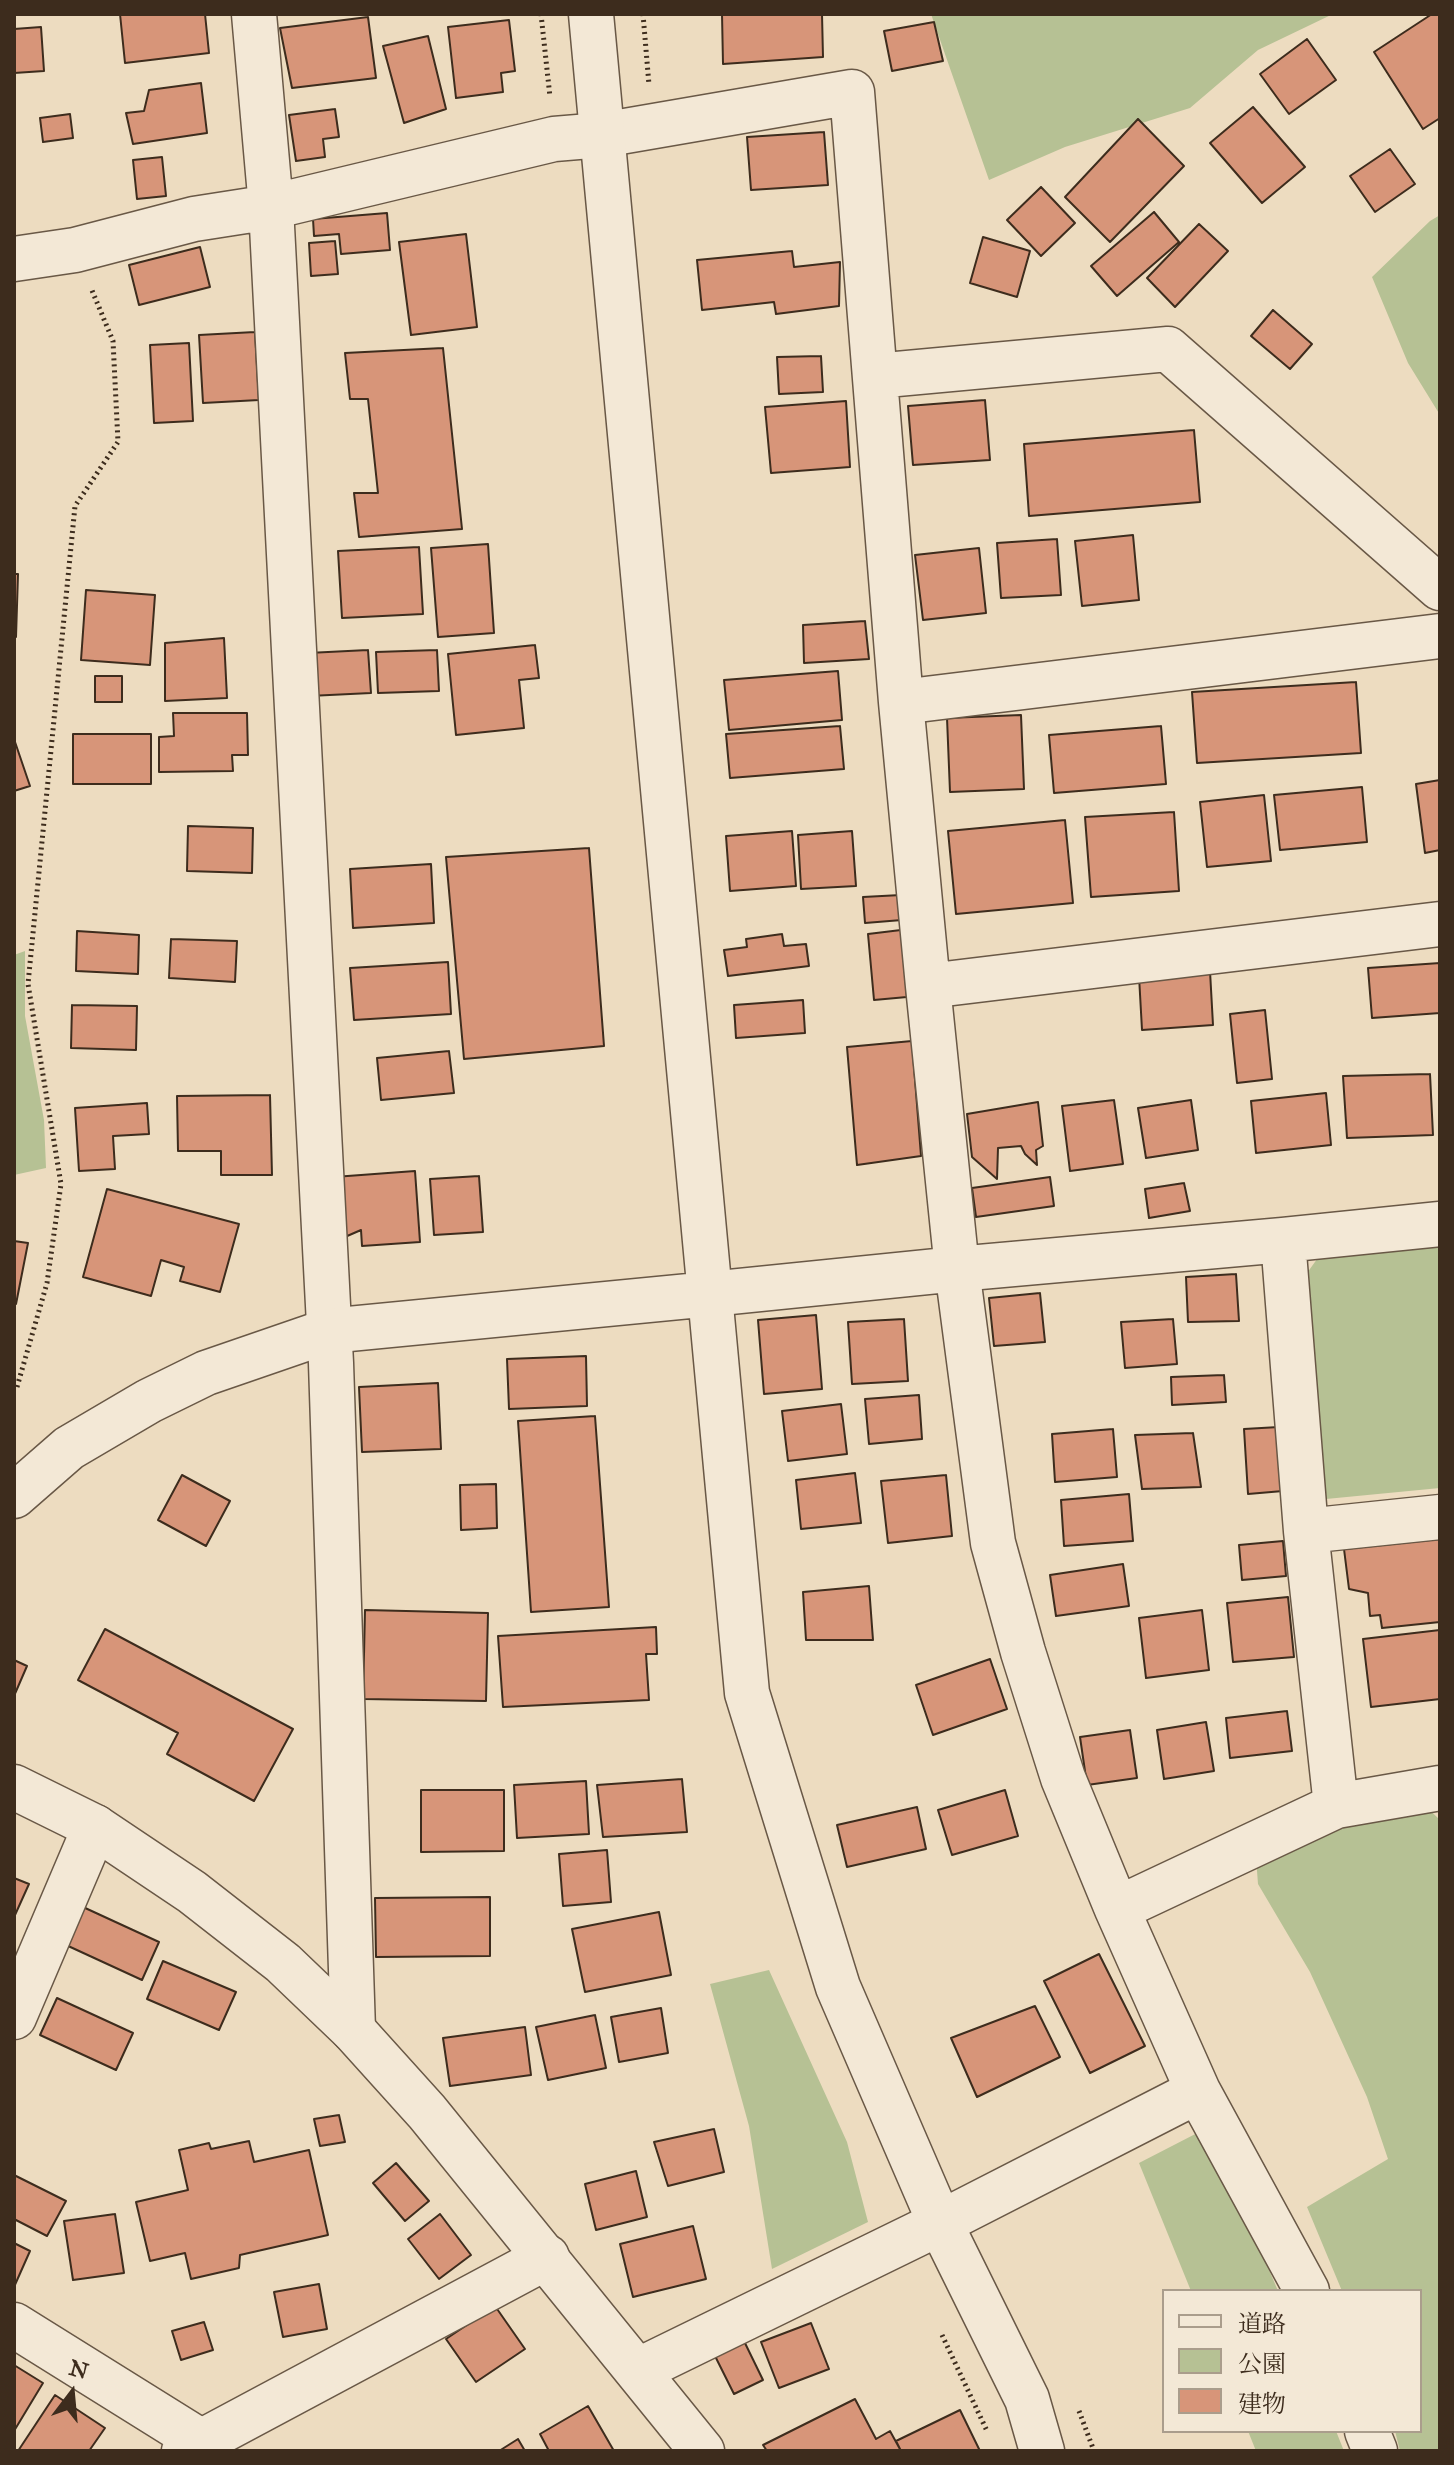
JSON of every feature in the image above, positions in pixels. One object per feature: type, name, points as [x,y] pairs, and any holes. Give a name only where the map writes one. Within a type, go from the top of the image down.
[{"type":"street","points":[[254,14],[271,207],[328,1331],[353,2030]]},
{"type":"street","points":[[591,14],[747,1693],[838,1987],[940,2223],[1027,2399],[1042,2451]]},
{"type":"street","points":[[14,259],[75,250],[194,219],[271,207],[554,139],[602,135],[852,92],[901,702],[928,986],[957,1269],[993,1543],[1063,1778],[1117,1909],[1198,2091],[1306,2289]]},
{"type":"street","points":[[875,376],[1168,349],[1440,588]]},
{"type":"street","points":[[901,702],[1440,636]]},
{"type":"street","points":[[928,986],[1440,924]]},
{"type":"street","points":[[14,1496],[69,1448],[149,1401],[206,1373],[328,1331],[1440,1224]]},
{"type":"street","points":[[1283,1240],[1306,1531],[1336,1806]]},
{"type":"street","points":[[1306,1531],[1440,1517]]},
{"type":"street","points":[[14,1787],[95,1827],[192,1892],[283,1963],[353,2030],[427,2112],[702,2451]]},
{"type":"street","points":[[1117,1909],[1336,1806],[1440,1788]]},
{"type":"street","points":[[14,2017],[95,1827]]},
{"type":"street","points":[[639,2370],[940,2223],[1198,2091]]},
{"type":"street","points":[[14,2325],[198,2448],[547,2257]]},
{"type":"path","points":[[541,14],[554,139]]},
{"type":"path","points":[[17,1387],[47,1283],[61,1184],[28,984],[75,506],[118,442],[113,341],[75,250]]},
{"type":"path","points":[[939,2328],[990,2439]]},
{"type":"path","points":[[1082,2417],[1094,2451]]},
{"type":"green space","points":[[931,14],[1333,14],[1258,50],[1190,108],[1065,147],[989,180]]},
{"type":"green space","points":[[1440,215],[1440,415],[1408,363],[1372,277]]},
{"type":"green space","points":[[25,951],[25,1016],[44,1120],[46,1168],[14,1175],[14,955]]},
{"type":"green space","points":[[1440,1245],[1440,1488],[1326,1499],[1307,1273],[1320,1255]]},
{"type":"green space","points":[[1412,1793],[1440,1820],[1440,2451],[1400,2451],[1396,2433],[1422,2433],[1422,2289],[1341,2289],[1307,2207],[1388,2159],[1367,2097],[1310,1972],[1258,1884],[1255,1844]]},
{"type":"green space","points":[[769,1970],[847,2142],[868,2222],[772,2269],[749,2126],[710,1984]]},
{"type":"green space","points":[[1205,2129],[1277,2289],[1190,2289],[1139,2163]]},
{"type":"green space","points":[[1249,2433],[1337,2433],[1344,2451],[1256,2451]]},
{"type":"building","points":[[120,14],[205,14],[209,53],[125,63]]},
{"type":"building","points":[[722,14],[822,14],[823,57],[723,64]]},
{"type":"building","points":[[1432,14],[1440,14],[1440,118],[1423,129],[1374,52]]},
{"type":"building","points":[[368,17],[376,78],[292,88],[280,28]]},
{"type":"building","points":[[509,20],[515,71],[501,73],[503,92],[456,98],[448,27]]},
{"type":"building","points":[[934,22],[943,61],[892,71],[884,31]]},
{"type":"building","points":[[41,27],[44,71],[14,73],[14,29]]},
{"type":"building","points":[[428,36],[446,109],[404,123],[383,46]]},
{"type":"building","points":[[1307,39],[1336,80],[1289,114],[1260,74]]},
{"type":"building","points":[[201,83],[207,133],[133,144],[126,113],[144,111],[149,90]]},
{"type":"building","points":[[1253,107],[1305,167],[1262,203],[1210,143]]},
{"type":"building","points":[[335,109],[339,137],[323,139],[325,157],[296,161],[289,115]]},
{"type":"building","points":[[70,114],[73,138],[43,142],[40,118]]},
{"type":"building","points":[[1138,119],[1184,166],[1110,242],[1065,197]]},
{"type":"building","points":[[824,132],[828,185],[751,190],[747,137]]},
{"type":"building","points":[[1390,149],[1415,184],[1375,212],[1350,176]]},
{"type":"building","points":[[162,157],[166,196],[137,199],[133,160]]},
{"type":"building","points":[[1041,187],[1075,223],[1041,256],[1007,220]]},
{"type":"building","points":[[1154,212],[1179,242],[1117,296],[1091,266]]},
{"type":"building","points":[[387,213],[390,250],[341,254],[339,234],[314,236],[313,219]]},
{"type":"building","points":[[1199,224],[1228,251],[1175,307],[1147,278]]},
{"type":"building","points":[[466,234],[477,327],[411,335],[399,242]]},
{"type":"building","points":[[983,237],[1030,251],[1017,297],[970,283]]},
{"type":"building","points":[[335,241],[338,274],[311,276],[309,243]]},
{"type":"building","points":[[200,247],[210,287],[139,305],[129,265]]},
{"type":"building","points":[[792,251],[794,267],[840,262],[839,306],[776,314],[774,302],[702,310],[697,260]]},
{"type":"building","points":[[1273,310],[1312,344],[1290,369],[1251,336]]},
{"type":"building","points":[[255,332],[259,400],[203,403],[199,335]]},
{"type":"building","points":[[189,343],[193,421],[154,423],[150,345]]},
{"type":"building","points":[[443,348],[462,529],[359,537],[354,493],[378,493],[368,399],[350,399],[345,353]]},
{"type":"building","points":[[821,356],[823,392],[779,394],[777,357]]},
{"type":"building","points":[[985,400],[990,460],[913,465],[908,406]]},
{"type":"building","points":[[846,401],[850,467],[771,473],[765,407]]},
{"type":"building","points":[[1194,430],[1200,502],[1029,516],[1024,444]]},
{"type":"building","points":[[1133,535],[1139,600],[1082,606],[1075,541]]},
{"type":"building","points":[[1057,539],[1061,595],[1001,598],[997,543]]},
{"type":"building","points":[[488,544],[494,633],[438,637],[431,548]]},
{"type":"building","points":[[419,547],[423,614],[342,618],[338,551]]},
{"type":"building","points":[[979,548],[986,613],[923,620],[915,555]]},
{"type":"building","points":[[14,574],[18,574],[16,637],[14,637]]},
{"type":"building","points":[[86,590],[155,595],[150,665],[81,660]]},
{"type":"building","points":[[865,621],[869,659],[804,663],[803,625]]},
{"type":"building","points":[[224,638],[227,698],[165,701],[165,643]]},
{"type":"building","points":[[535,645],[539,678],[519,680],[524,728],[456,735],[448,654]]},
{"type":"building","points":[[368,650],[371,693],[309,696],[308,653]]},
{"type":"building","points":[[437,650],[439,691],[378,693],[376,652]]},
{"type":"building","points":[[838,671],[842,720],[729,730],[724,680]]},
{"type":"building","points":[[95,676],[122,676],[122,702],[95,702]]},
{"type":"building","points":[[1356,682],[1361,753],[1197,763],[1192,692]]},
{"type":"building","points":[[173,713],[247,713],[248,755],[232,755],[233,771],[159,772],[159,737],[174,736]]},
{"type":"building","points":[[1021,715],[1024,789],[950,792],[947,718]]},
{"type":"building","points":[[840,726],[844,769],[730,778],[726,734]]},
{"type":"building","points":[[1161,726],[1166,784],[1054,793],[1049,735]]},
{"type":"building","points":[[73,734],[151,734],[151,784],[73,784]]},
{"type":"building","points":[[14,739],[30,786],[14,791]]},
{"type":"building","points":[[1440,780],[1440,850],[1425,853],[1416,784]]},
{"type":"building","points":[[1362,787],[1367,842],[1280,850],[1274,795]]},
{"type":"building","points":[[1264,795],[1271,861],[1207,867],[1200,802]]},
{"type":"building","points":[[1174,812],[1179,891],[1091,897],[1085,817]]},
{"type":"building","points":[[1065,820],[1073,903],[956,914],[948,831]]},
{"type":"building","points":[[188,826],[253,828],[252,873],[187,871]]},
{"type":"building","points":[[792,831],[796,886],[730,891],[726,836]]},
{"type":"building","points":[[852,831],[856,886],[801,889],[798,835]]},
{"type":"building","points":[[589,848],[604,1046],[464,1059],[446,857]]},
{"type":"building","points":[[431,864],[434,923],[353,928],[350,869]]},
{"type":"building","points":[[901,895],[902,920],[865,923],[863,897]]},
{"type":"building","points":[[901,930],[907,997],[874,1000],[868,934]]},
{"type":"building","points":[[77,931],[139,935],[138,974],[76,971]]},
{"type":"building","points":[[782,934],[784,946],[806,944],[809,966],[728,976],[724,950],[747,947],[746,939]]},
{"type":"building","points":[[171,939],[237,941],[235,982],[169,978]]},
{"type":"building","points":[[448,962],[451,1014],[354,1020],[350,968]]},
{"type":"building","points":[[1440,963],[1440,1013],[1372,1018],[1368,968]]},
{"type":"building","points":[[1210,971],[1213,1025],[1142,1030],[1139,976]]},
{"type":"building","points":[[803,1000],[805,1033],[736,1038],[734,1005]]},
{"type":"building","points":[[72,1005],[137,1006],[136,1050],[71,1048]]},
{"type":"building","points":[[1265,1010],[1272,1079],[1237,1083],[1230,1014]]},
{"type":"building","points":[[912,1041],[921,1156],[857,1165],[847,1047]]},
{"type":"building","points":[[449,1051],[454,1093],[381,1100],[377,1058]]},
{"type":"building","points":[[1430,1074],[1433,1135],[1347,1138],[1343,1076]]},
{"type":"building","points":[[1326,1093],[1331,1145],[1256,1153],[1251,1101]]},
{"type":"building","points":[[270,1095],[272,1175],[221,1175],[221,1151],[178,1151],[177,1096]]},
{"type":"building","points":[[1114,1100],[1123,1164],[1070,1171],[1062,1106]]},
{"type":"building","points":[[1191,1100],[1198,1150],[1146,1158],[1138,1108]]},
{"type":"building","points":[[1038,1102],[1043,1146],[1036,1150],[1037,1165],[1021,1146],[998,1148],[997,1179],[972,1157],[967,1114]]},
{"type":"building","points":[[147,1103],[149,1134],[113,1136],[115,1169],[79,1171],[75,1108]]},
{"type":"building","points":[[415,1171],[420,1242],[362,1246],[361,1230],[338,1240],[334,1177]]},
{"type":"building","points":[[479,1176],[483,1232],[434,1235],[430,1179]]},
{"type":"building","points":[[1050,1177],[1054,1206],[976,1217],[972,1188]]},
{"type":"building","points":[[1184,1183],[1190,1211],[1149,1218],[1145,1189]]},
{"type":"building","points":[[107,1189],[239,1224],[220,1292],[180,1281],[184,1267],[161,1260],[151,1296],[83,1277]]},
{"type":"building","points":[[14,1241],[28,1243],[16,1304],[14,1304]]},
{"type":"building","points":[[1236,1274],[1239,1321],[1188,1322],[1186,1277]]},
{"type":"building","points":[[1040,1293],[1045,1342],[994,1346],[989,1298]]},
{"type":"building","points":[[816,1315],[822,1389],[764,1394],[758,1320]]},
{"type":"building","points":[[904,1319],[908,1381],[852,1384],[848,1322]]},
{"type":"building","points":[[1173,1319],[1177,1364],[1125,1368],[1121,1322]]},
{"type":"building","points":[[586,1356],[587,1406],[509,1409],[507,1359]]},
{"type":"building","points":[[1224,1375],[1226,1402],[1172,1405],[1171,1377]]},
{"type":"building","points":[[438,1383],[441,1449],[362,1452],[359,1387]]},
{"type":"building","points":[[919,1395],[922,1439],[869,1444],[865,1399]]},
{"type":"building","points":[[841,1404],[847,1454],[788,1461],[782,1411]]},
{"type":"building","points":[[595,1416],[609,1607],[531,1612],[518,1421]]},
{"type":"building","points":[[1279,1427],[1283,1491],[1248,1494],[1244,1429]]},
{"type":"building","points":[[1113,1429],[1117,1477],[1055,1482],[1052,1434]]},
{"type":"building","points":[[1193,1433],[1201,1487],[1142,1489],[1135,1435]]},
{"type":"building","points":[[855,1473],[861,1523],[801,1529],[796,1480]]},
{"type":"building","points":[[182,1475],[230,1501],[206,1546],[158,1520]]},
{"type":"building","points":[[946,1475],[952,1536],[888,1543],[881,1481]]},
{"type":"building","points":[[496,1484],[497,1528],[461,1530],[460,1485]]},
{"type":"building","points":[[1129,1494],[1133,1541],[1064,1546],[1061,1500]]},
{"type":"building","points":[[1440,1539],[1440,1622],[1382,1628],[1380,1615],[1370,1616],[1368,1593],[1349,1589],[1344,1549]]},
{"type":"building","points":[[1283,1541],[1286,1576],[1242,1580],[1239,1545]]},
{"type":"building","points":[[1123,1564],[1129,1606],[1056,1616],[1050,1575]]},
{"type":"building","points":[[869,1586],[873,1640],[806,1640],[803,1592]]},
{"type":"building","points":[[1288,1597],[1294,1657],[1233,1662],[1227,1603]]},
{"type":"building","points":[[365,1610],[488,1613],[486,1701],[363,1699]]},
{"type":"building","points":[[1202,1610],[1209,1670],[1146,1678],[1139,1618]]},
{"type":"building","points":[[656,1627],[657,1654],[646,1654],[649,1700],[503,1707],[498,1636]]},
{"type":"building","points":[[105,1629],[293,1729],[254,1801],[167,1754],[178,1733],[78,1680]]},
{"type":"building","points":[[1440,1630],[1440,1699],[1371,1707],[1363,1639]]},
{"type":"building","points":[[990,1659],[1007,1709],[933,1735],[916,1685]]},
{"type":"building","points":[[14,1660],[27,1666],[14,1696]]},
{"type":"building","points":[[1287,1711],[1292,1751],[1230,1758],[1226,1718]]},
{"type":"building","points":[[1206,1722],[1214,1771],[1164,1779],[1157,1730]]},
{"type":"building","points":[[1130,1730],[1137,1778],[1087,1785],[1080,1737]]},
{"type":"building","points":[[682,1779],[687,1832],[603,1837],[597,1785]]},
{"type":"building","points":[[586,1781],[589,1834],[517,1838],[514,1785]]},
{"type":"building","points":[[421,1790],[504,1790],[504,1851],[421,1852]]},
{"type":"building","points":[[1005,1790],[1018,1836],[952,1855],[938,1810]]},
{"type":"building","points":[[917,1807],[926,1849],[847,1867],[837,1825]]},
{"type":"building","points":[[607,1850],[611,1902],[563,1906],[559,1854]]},
{"type":"building","points":[[14,1878],[29,1884],[15,1915],[14,1914]]},
{"type":"building","points":[[490,1897],[490,1956],[376,1957],[375,1898]]},
{"type":"building","points":[[83,1907],[159,1942],[142,1980],[66,1945]]},
{"type":"building","points":[[659,1912],[671,1975],[585,1992],[572,1929]]},
{"type":"building","points":[[1099,1954],[1145,2046],[1090,2073],[1044,1981]]},
{"type":"building","points":[[163,1961],[236,1992],[219,2030],[147,1999]]},
{"type":"building","points":[[57,1998],[133,2033],[116,2070],[40,2035]]},
{"type":"building","points":[[1035,2006],[1060,2057],[977,2097],[951,2038]]},
{"type":"building","points":[[661,2008],[668,2053],[619,2062],[611,2017]]},
{"type":"building","points":[[595,2015],[606,2068],[548,2080],[536,2027]]},
{"type":"building","points":[[525,2027],[531,2075],[450,2086],[443,2038]]},
{"type":"building","points":[[339,2115],[345,2142],[320,2146],[314,2119]]},
{"type":"building","points":[[714,2129],[724,2172],[668,2186],[654,2142]]},
{"type":"building","points":[[249,2141],[254,2162],[309,2150],[328,2235],[240,2255],[239,2268],[191,2279],[185,2253],[150,2261],[136,2202],[188,2190],[179,2150],[209,2143],[211,2149]]},
{"type":"building","points":[[396,2163],[429,2201],[405,2221],[373,2183]]},
{"type":"building","points":[[636,2171],[647,2217],[596,2230],[585,2184]]},
{"type":"building","points":[[14,2175],[66,2201],[47,2236],[14,2219]]},
{"type":"building","points":[[115,2214],[124,2273],[73,2280],[64,2221]]},
{"type":"building","points":[[440,2214],[471,2255],[439,2279],[408,2239]]},
{"type":"building","points":[[693,2226],[706,2279],[633,2297],[620,2244]]},
{"type":"building","points":[[14,2243],[30,2251],[14,2287]]},
{"type":"building","points":[[319,2284],[327,2329],[283,2337],[274,2292]]},
{"type":"building","points":[[495,2306],[525,2349],[476,2382],[446,2339]]},
{"type":"building","points":[[204,2322],[213,2350],[181,2360],[172,2331]]},
{"type":"building","points":[[811,2323],[829,2369],[779,2388],[761,2342]]},
{"type":"building","points":[[743,2339],[763,2380],[734,2394],[714,2354]]},
{"type":"building","points":[[14,2365],[43,2383],[14,2431]]},
{"type":"building","points":[[55,2395],[105,2428],[89,2451],[18,2451]]},
{"type":"building","points":[[855,2399],[876,2439],[890,2431],[901,2451],[767,2451],[763,2445]]},
{"type":"building","points":[[588,2406],[614,2451],[549,2451],[540,2434]]},
{"type":"building","points":[[960,2410],[980,2451],[901,2451],[896,2441]]},
{"type":"building","points":[[518,2439],[525,2451],[499,2451]]}]
